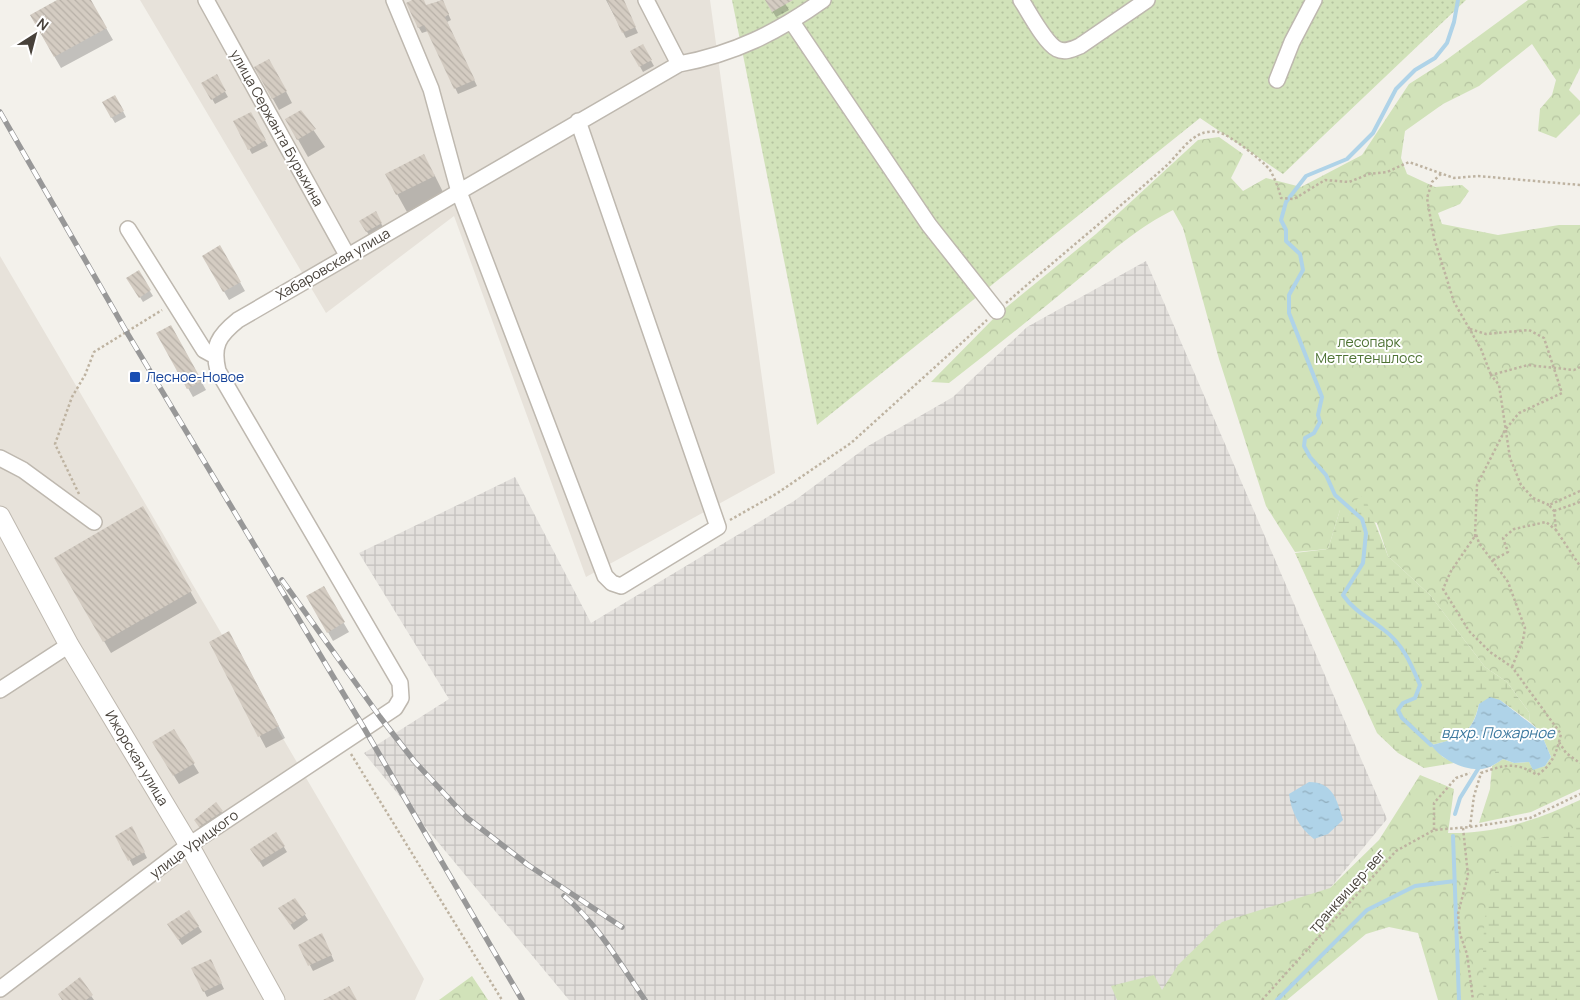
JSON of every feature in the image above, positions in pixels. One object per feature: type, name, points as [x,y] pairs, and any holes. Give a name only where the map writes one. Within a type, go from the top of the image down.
[{"type":"street","name":"улица Сержанта Бурыхина","points":[[206,0],[347,256]]},
{"type":"street","points":[[394,0],[431,89],[458,192],[605,576],[612,583],[621,586],[718,527],[578,122]]},
{"type":"street","points":[[646,0],[679,64]]},
{"type":"street","name":"Хабаровская улица","points":[[214,356],[217,344],[225,330],[238,320],[347,256],[679,64],[713,58],[753,42],[792,22],[824,0]]},
{"type":"street","points":[[1021,0],[1046,38],[1056,49],[1068,51],[1080,46],[1148,0]]},
{"type":"street","points":[[1277,80],[1292,42],[1314,0]]},
{"type":"street","points":[[792,22],[929,225],[997,311]]},
{"type":"street","points":[[128,229],[204,350],[214,356]]},
{"type":"street","name":"улица Урицкого","points":[[0,989],[189,845],[395,708],[401,698],[400,682],[218,371],[214,356]]},
{"type":"street","points":[[0,458],[23,470],[94,522]]},
{"type":"street","name":"Ижорская улица","points":[[0,516],[69,645],[189,845],[275,1000]]},
{"type":"street","points":[[0,690],[69,645]]},
{"type":"path","points":[[718,527],[776,494],[851,443],[1040,273],[1087,236],[1171,161],[1191,140],[1202,134],[1219,132],[1239,144],[1269,169],[1279,189],[1281,198],[1294,199],[1325,180],[1338,183],[1349,182],[1370,174],[1387,172],[1409,162],[1425,166],[1454,178],[1478,176],[1580,185]]},
{"type":"path","points":[[1441,174],[1432,182],[1427,198],[1446,281],[1454,302],[1481,349],[1491,375],[1499,385],[1510,458],[1521,485],[1533,498],[1549,505],[1554,511],[1556,530]]},
{"type":"path","points":[[73,506],[79,494],[54,444],[72,397],[85,376],[89,360],[97,349],[175,303]]},
{"type":"path","points":[[1470,329],[1486,334],[1529,330],[1544,338],[1562,393],[1519,413],[1505,430],[1477,485],[1475,536],[1451,571],[1442,589],[1469,631],[1490,652],[1512,667],[1561,734],[1554,759],[1546,770],[1537,775],[1523,766],[1500,766],[1481,773],[1474,796],[1470,827]]},
{"type":"path","points":[[1491,375],[1528,365],[1574,370],[1580,367]]},
{"type":"path","points":[[1549,505],[1580,491]]},
{"type":"path","points":[[1554,511],[1580,502]]},
{"type":"path","points":[[1493,560],[1508,552],[1503,538],[1514,529],[1546,522],[1556,530],[1580,566]]},
{"type":"path","points":[[1475,536],[1476,534],[1479,543],[1508,582],[1525,628],[1523,640],[1512,667]]},
{"type":"path","points":[[344,741],[502,1000]]},
{"type":"path","points":[[1559,742],[1566,753],[1580,764]]},
{"type":"path","points":[[1434,830],[1434,803],[1456,778],[1470,773]]},
{"type":"path","name":"транквицер-вег","points":[[1262,1000],[1396,851],[1434,830],[1463,828],[1530,818],[1580,794]]},
{"type":"path","points":[[1463,828],[1468,875],[1458,914],[1460,934],[1467,954],[1472,1000]]},
{"type":"shaded area","points":[[140,0],[710,0],[775,473],[586,577],[454,216],[326,313]]},
{"type":"shaded area","points":[[0,256],[424,979],[415,1000],[0,1000]]},
{"type":"shaded area","points":[[1146,261],[1387,819],[1238,1000],[569,1000],[364,753],[449,699],[359,553],[515,477],[591,623],[794,501],[868,446],[953,397],[1027,327]]},
{"type":"green space","points":[[732,0],[1466,0],[1283,174],[1200,118],[817,425]]},
{"type":"green space","name":"лесопарк Метгетеншлосс","points":[[1528,0],[1580,0],[1580,68],[1569,90],[1580,101],[1580,114],[1556,138],[1538,131],[1540,109],[1552,95],[1556,80],[1532,44],[1479,86],[1443,104],[1405,131],[1401,158],[1407,174],[1435,187],[1462,185],[1469,191],[1460,204],[1438,213],[1442,224],[1498,235],[1559,225],[1580,225],[1580,789],[1531,812],[1479,823],[1490,789],[1492,766],[1503,759],[1514,763],[1529,762],[1533,769],[1545,766],[1551,757],[1540,731],[1530,722],[1529,712],[1507,682],[1485,667],[1430,595],[1388,556],[1377,523],[1340,510],[1328,549],[1295,552],[1266,506],[1219,359],[1183,228],[1173,210],[1119,245],[1039,312],[949,383],[931,382],[998,314],[1096,234],[1198,140],[1219,137],[1243,154],[1231,178],[1243,191],[1266,178],[1301,187],[1362,155],[1409,84],[1442,63]]},
{"type":"green space","points":[[1364,495],[1388,556],[1430,595],[1485,667],[1507,682],[1529,712],[1530,722],[1500,700],[1479,704],[1472,723],[1463,734],[1457,738],[1431,745],[1443,757],[1454,763],[1424,768],[1398,753],[1377,733],[1295,553],[1328,549],[1340,510]]},
{"type":"green space","points":[[1420,775],[1454,789],[1448,833],[1483,831],[1516,824],[1548,814],[1580,800],[1580,1000],[1438,1000],[1418,933],[1389,927],[1366,934],[1287,1000],[1117,1000],[1111,986],[1154,975],[1162,990],[1178,965],[1222,922],[1330,888],[1379,840]]},
{"type":"green space","points":[[1580,826],[1580,1000],[1484,1000],[1483,942],[1487,905],[1496,868],[1504,849]]},
{"type":"green space","points":[[472,976],[488,1000],[439,1000]]},
{"type":"water","name":"вдхр. Пожарное","points":[[1490,697],[1500,700],[1540,731],[1551,757],[1545,766],[1533,770],[1529,762],[1514,763],[1503,759],[1485,768],[1468,768],[1447,759],[1431,745],[1463,734],[1473,722],[1479,704]]},
{"type":"water","points":[[1309,782],[1324,785],[1329,789],[1336,799],[1343,820],[1328,834],[1314,839],[1304,830],[1297,819],[1289,794]]},
{"type":"building","points":[[57,0],[91,0],[107,28],[54,57],[30,15]]},
{"type":"building","points":[[412,0],[424,0],[426,5],[443,0],[449,14],[445,17],[475,80],[454,89],[424,25],[418,28],[406,3]]},
{"type":"building","points":[[607,0],[624,0],[636,27],[622,33]]},
{"type":"building","points":[[765,0],[793,0],[772,12]]},
{"type":"building","points":[[643,44],[652,60],[639,67],[630,51]]},
{"type":"building","points":[[269,59],[287,91],[272,99],[254,67]]},
{"type":"building","points":[[217,74],[226,91],[211,100],[201,83]]},
{"type":"building","points":[[115,95],[124,111],[111,118],[102,102]]},
{"type":"building","points":[[301,110],[316,129],[297,140],[285,119]]},
{"type":"building","points":[[251,112],[266,140],[248,150],[233,121]]},
{"type":"building","points":[[424,154],[435,176],[396,195],[385,174]]},
{"type":"building","points":[[376,211],[382,223],[366,232],[359,221]]},
{"type":"building","points":[[220,245],[241,282],[223,292],[202,256]]},
{"type":"building","points":[[139,270],[151,290],[139,298],[126,278]]},
{"type":"building","points":[[171,325],[202,381],[187,389],[156,333]]},
{"type":"building","points":[[143,506],[192,591],[103,642],[54,558]]},
{"type":"building","points":[[324,586],[345,622],[327,633],[306,596]]},
{"type":"building","points":[[229,631],[279,726],[258,737],[209,642]]},
{"type":"building","points":[[174,729],[195,763],[173,776],[152,742]]},
{"type":"building","points":[[216,802],[223,811],[199,827],[194,820]]},
{"type":"building","points":[[132,826],[145,852],[128,861],[115,836]]},
{"type":"building","points":[[276,832],[285,846],[259,862],[250,849]]},
{"type":"building","points":[[295,898],[306,914],[290,925],[278,908]]},
{"type":"building","points":[[189,910],[199,926],[178,940],[167,924]]},
{"type":"building","points":[[322,933],[332,955],[308,966],[298,945]]},
{"type":"building","points":[[211,959],[222,983],[203,992],[191,968]]},
{"type":"building","points":[[80,977],[93,995],[86,1000],[62,1000],[58,994]]},
{"type":"building","points":[[349,986],[357,1000],[323,1000]]},
{"type":"waterway","points":[[1431,745],[1402,718],[1398,710],[1403,703],[1415,698],[1420,685],[1406,655],[1391,636],[1357,610],[1343,595],[1363,563],[1366,533],[1362,519],[1335,495],[1326,475],[1310,457],[1304,446],[1305,438],[1314,433],[1320,422],[1318,415],[1322,397],[1289,313],[1289,295],[1303,270],[1300,254],[1286,241],[1286,230],[1281,220],[1286,202],[1306,176],[1347,159],[1373,133],[1396,89],[1415,70],[1435,58],[1447,43],[1454,22],[1458,0]]},
{"type":"waterway","points":[[1455,814],[1460,798],[1478,769]]},
{"type":"waterway","points":[[1453,836],[1459,1000]]},
{"type":"waterway","points":[[1277,1000],[1367,910],[1415,886],[1455,881]]},
{"type":"railway","points":[[0,112],[126,331],[364,728],[522,1000]]},
{"type":"railway","points":[[282,580],[380,717],[414,761],[466,817],[528,865],[622,927]]},
{"type":"railway","points":[[564,896],[598,932],[645,1000]]},
{"type":"place","name":"Лесное-Новое","points":[[135,377]]}]
